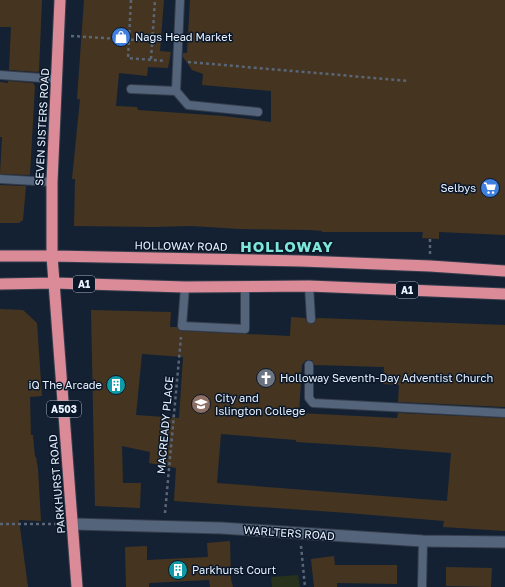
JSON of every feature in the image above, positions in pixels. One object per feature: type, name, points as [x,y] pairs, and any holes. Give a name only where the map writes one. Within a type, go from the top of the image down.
[{"type":"highway","name":"SEVEN SISTERS ROAD","points":[[52,256],[52,182],[60,0]]},
{"type":"highway","name":"HOLLOWAY ROAD","points":[[0,256],[302,262],[430,266],[505,271]]},
{"type":"highway","name":"A503","points":[[52,256],[54,283]]},
{"type":"highway","name":"A1","points":[[0,284],[54,283],[185,287],[309,286],[505,294]]},
{"type":"highway","name":"PARKHURST ROAD","points":[[54,283],[77,587]]},
{"type":"street","name":"WARLTERS ROAD","points":[[73,524],[164,526],[423,541],[505,542]]},
{"type":"lane","points":[[176,91],[180,0]]},
{"type":"lane","points":[[0,75],[57,79]]},
{"type":"lane","points":[[131,89],[176,91],[188,104],[258,112]]},
{"type":"lane","points":[[0,179],[52,182]]},
{"type":"lane","points":[[185,287],[182,326],[245,328],[245,286]]},
{"type":"lane","points":[[309,286],[311,319]]},
{"type":"lane","points":[[309,365],[309,398],[313,403],[505,412]]},
{"type":"lane","points":[[422,587],[423,541]]},
{"type":"path","points":[[131,0],[128,58],[409,81]]},
{"type":"path","points":[[151,59],[155,0]]},
{"type":"path","points":[[59,35],[153,41]]},
{"type":"path","name":"MACREADY PLACE","points":[[164,526],[182,326]]},
{"type":"path","points":[[0,524],[73,524]]},
{"type":"path","points":[[300,533],[305,587]]},
{"type":"green space","points":[[298,575],[300,587],[272,587],[271,577]]},
{"type":"building","points":[[0,0],[42,0],[39,71],[9,70],[11,27],[0,27]]},
{"type":"building","points":[[84,0],[164,0],[160,51],[171,52],[168,68],[148,67],[147,76],[119,73],[116,106],[137,107],[138,110],[224,116],[271,122],[271,91],[202,85],[203,74],[192,70],[183,57],[183,53],[187,53],[190,0],[505,0],[505,235],[439,232],[439,239],[422,238],[423,232],[322,232],[309,230],[240,229],[191,226],[74,226],[75,179],[72,179],[80,99],[77,99]]},
{"type":"building","points":[[8,81],[33,83],[35,86],[30,175],[0,174],[2,137],[0,137],[0,82],[8,83]]},
{"type":"building","points":[[0,185],[26,186],[23,220],[19,223],[0,223]]},
{"type":"building","points":[[0,309],[23,310],[37,323],[42,396],[30,397],[31,435],[33,435],[35,457],[38,469],[41,521],[19,520],[28,587],[0,587]]},
{"type":"building","points":[[91,310],[171,312],[170,327],[177,327],[182,331],[290,336],[291,317],[305,318],[307,322],[311,324],[318,318],[505,325],[505,407],[398,402],[399,385],[383,384],[384,367],[314,365],[312,360],[306,360],[302,365],[299,413],[397,418],[398,413],[505,418],[505,531],[443,527],[444,521],[174,501],[176,468],[149,463],[150,452],[122,446],[123,483],[141,483],[140,508],[95,506]],"holes":[[[142,354],[183,357],[179,418],[136,415]],[[221,434],[296,440],[296,442],[451,453],[447,501],[217,483]]]},
{"type":"building","name":"Parkhurst Court","points":[[230,541],[231,579],[233,587],[210,587],[209,580],[149,583],[149,587],[126,587],[125,547],[147,546],[147,560],[208,557],[207,543]]},
{"type":"building","points":[[334,556],[335,565],[397,565],[397,584],[337,583],[337,587],[314,587],[311,559]]},
{"type":"building","points":[[446,567],[492,568],[491,587],[446,586]]},
{"type":"place","name":"Nags Head Market","points":[[121,37]]},
{"type":"place","name":"Selbys","points":[[490,188]]},
{"type":"place","name":"Holloway Seventh-Day Adventist Church","points":[[266,378]]},
{"type":"place","name":"iQ The Arcade","points":[[116,385]]},
{"type":"place","name":"City and Islington College","points":[[201,404]]},
{"type":"place","name":"Parkhurst Court","points":[[178,570]]},
{"type":"district","name":"HOLLOWAY","points":[[287,247]]}]
